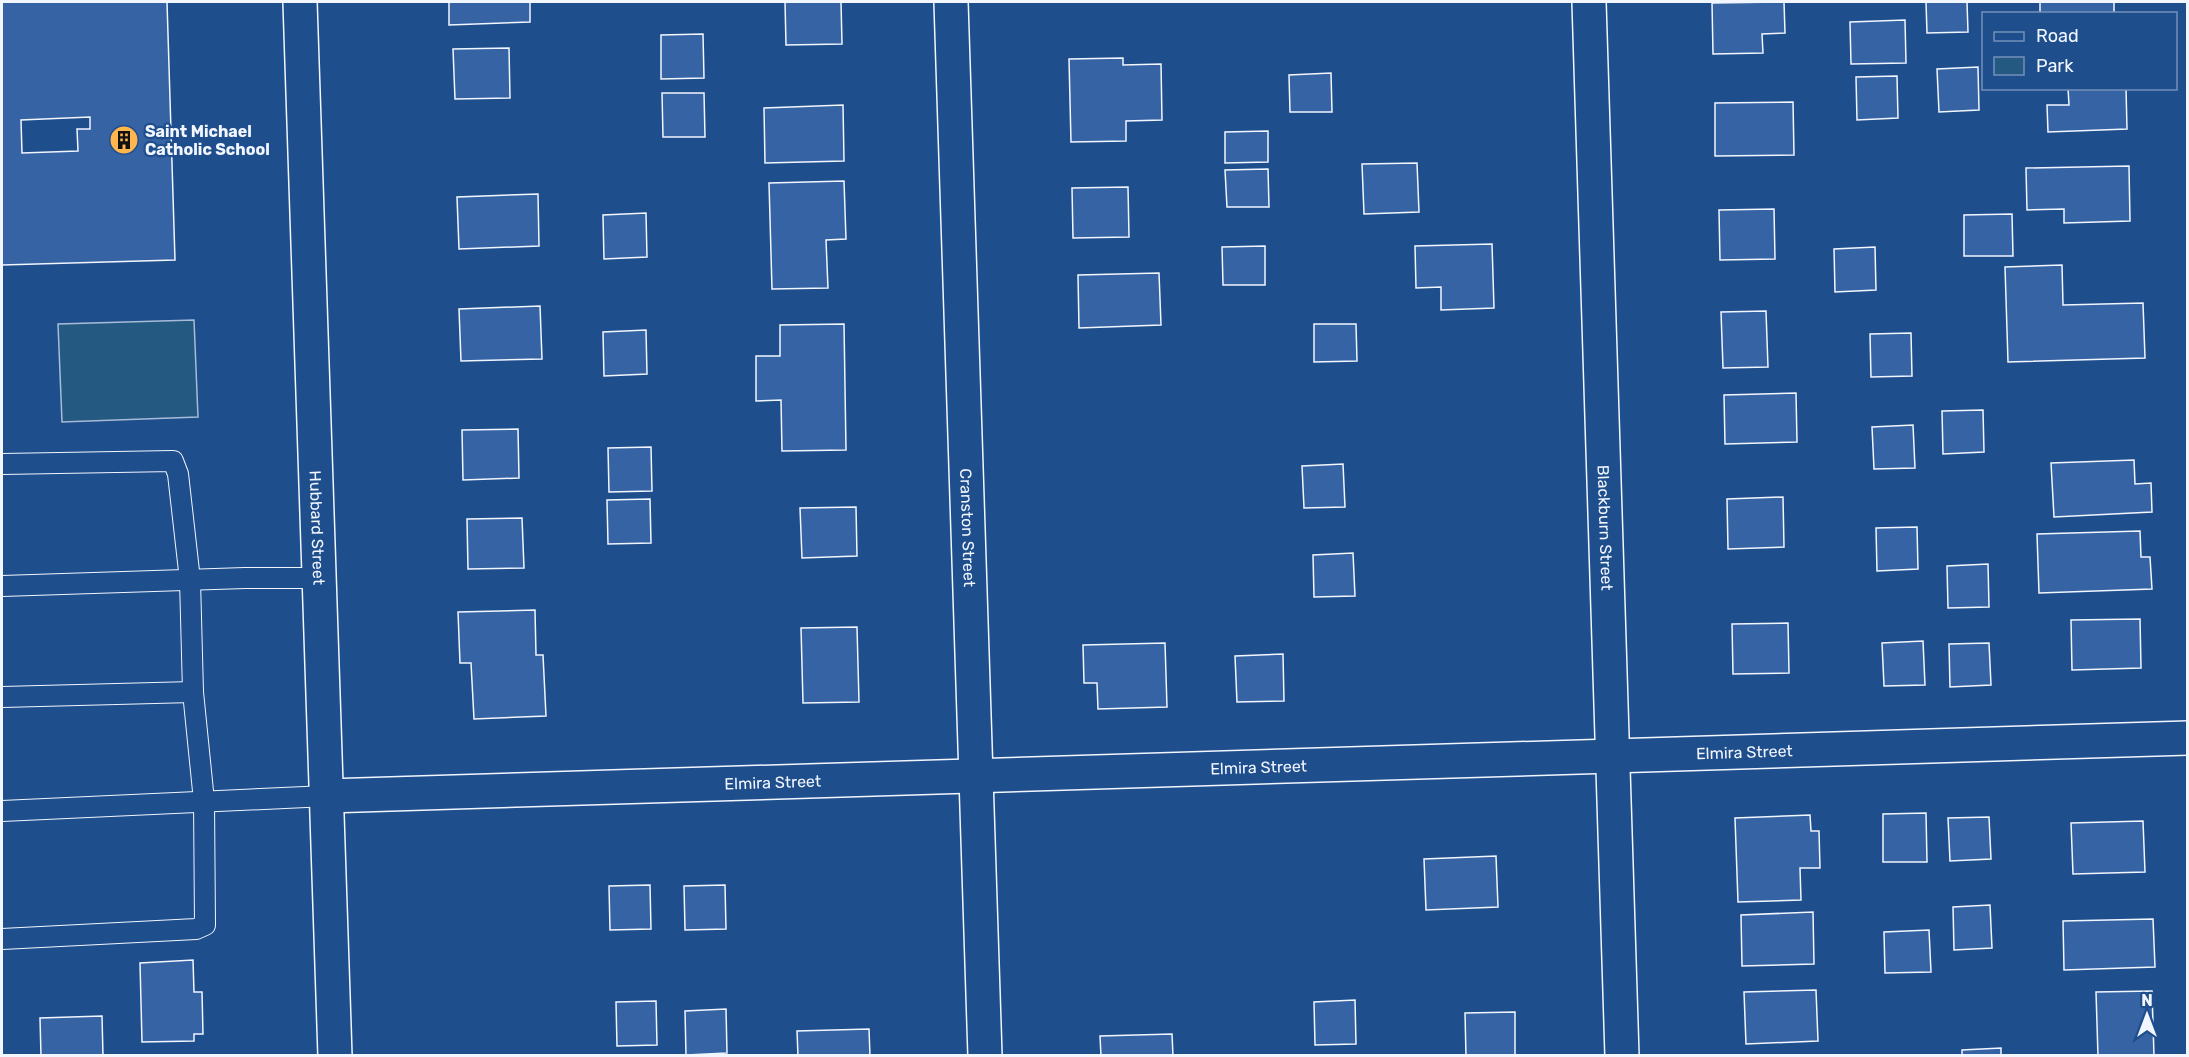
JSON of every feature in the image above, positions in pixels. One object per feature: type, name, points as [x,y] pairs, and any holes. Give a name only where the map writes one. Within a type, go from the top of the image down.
[{"type":"street","name":"Hubbard Street","points":[[300,2],[335,1056]]},
{"type":"street","name":"Cranston Street","points":[[951,2],[985,1056]]},
{"type":"street","name":"Blackburn Street","points":[[1589,2],[1622,1056]]},
{"type":"street","name":"Elmira Street","points":[[327,796],[2187,738]]},
{"type":"lane","points":[[2,464],[173,461],[178,474],[190,580],[193,692],[204,801],[205,925],[196,929],[2,939]]},
{"type":"lane","points":[[2,586],[320,578]]},
{"type":"lane","points":[[2,697],[193,692]]},
{"type":"lane","points":[[2,811],[327,796]]},
{"type":"green space","points":[[194,320],[198,417],[62,422],[58,324]]},
{"type":"building","name":"Saint Michael Catholic School","points":[[2,2],[167,2],[175,260],[2,265]],"holes":[[[90,117],[90,129],[77,129],[78,151],[22,153],[21,120]]]},
{"type":"building","points":[[449,2],[530,2],[530,22],[449,25]]},
{"type":"building","points":[[785,2],[841,2],[842,44],[786,45]]},
{"type":"building","points":[[1784,2],[1785,33],[1762,34],[1763,53],[1713,54],[1712,3]]},
{"type":"building","points":[[1926,2],[1967,2],[1968,32],[1927,33]]},
{"type":"building","points":[[2040,2],[2114,2],[2114,12],[2040,12]]},
{"type":"building","points":[[1905,20],[1906,63],[1851,64],[1850,22]]},
{"type":"building","points":[[703,34],[704,78],[661,79],[661,35]]},
{"type":"building","points":[[509,48],[510,98],[455,99],[453,49]]},
{"type":"building","points":[[1123,58],[1123,65],[1161,64],[1162,120],[1126,121],[1126,141],[1071,142],[1069,59]]},
{"type":"building","points":[[1978,67],[1979,110],[1939,112],[1937,69]]},
{"type":"building","points":[[1331,73],[1332,112],[1290,112],[1289,75]]},
{"type":"building","points":[[1897,76],[1898,118],[1857,120],[1856,77]]},
{"type":"building","points":[[2068,90],[2126,90],[2127,129],[2048,132],[2047,105],[2069,105]]},
{"type":"building","points":[[662,93],[704,93],[705,137],[663,137]]},
{"type":"building","points":[[1793,102],[1794,155],[1715,156],[1715,103]]},
{"type":"building","points":[[843,105],[844,161],[765,163],[764,108]]},
{"type":"building","points":[[1268,131],[1268,162],[1225,163],[1225,132]]},
{"type":"building","points":[[1417,163],[1419,212],[1364,214],[1362,164]]},
{"type":"building","points":[[2129,166],[2130,221],[2064,223],[2064,209],[2027,210],[2026,168]]},
{"type":"building","points":[[1268,169],[1269,207],[1227,207],[1225,170]]},
{"type":"building","points":[[844,181],[846,239],[826,240],[828,288],[772,289],[769,183]]},
{"type":"building","points":[[1128,187],[1129,237],[1073,238],[1072,188]]},
{"type":"building","points":[[538,194],[539,246],[459,249],[457,197]]},
{"type":"building","points":[[1774,209],[1775,259],[1720,260],[1719,210]]},
{"type":"building","points":[[646,213],[647,257],[604,259],[603,215]]},
{"type":"building","points":[[2012,214],[2013,256],[1964,256],[1964,215]]},
{"type":"building","points":[[1492,244],[1494,308],[1441,310],[1441,287],[1416,288],[1415,246]]},
{"type":"building","points":[[1265,246],[1265,285],[1223,285],[1222,247]]},
{"type":"building","points":[[1875,247],[1876,290],[1835,292],[1834,249]]},
{"type":"building","points":[[2062,265],[2063,305],[2143,303],[2145,358],[2008,362],[2005,267]]},
{"type":"building","points":[[1159,273],[1161,325],[1079,328],[1078,275]]},
{"type":"building","points":[[540,306],[542,359],[461,361],[459,309]]},
{"type":"building","points":[[1766,311],[1768,367],[1723,368],[1721,312]]},
{"type":"building","points":[[844,324],[846,450],[782,451],[781,400],[756,401],[756,356],[780,356],[780,325]]},
{"type":"building","points":[[1314,324],[1356,324],[1357,361],[1314,362]]},
{"type":"building","points":[[646,330],[647,374],[604,376],[603,332]]},
{"type":"building","points":[[1911,333],[1912,376],[1871,377],[1870,334]]},
{"type":"building","points":[[1796,393],[1797,442],[1725,444],[1724,395]]},
{"type":"building","points":[[1983,410],[1984,452],[1943,454],[1942,411]]},
{"type":"building","points":[[1913,425],[1915,468],[1874,469],[1872,427]]},
{"type":"building","points":[[518,429],[519,478],[463,480],[462,430]]},
{"type":"building","points":[[651,447],[652,491],[609,492],[608,448]]},
{"type":"building","points":[[2134,460],[2135,484],[2151,483],[2152,512],[2054,517],[2051,463]]},
{"type":"building","points":[[1343,464],[1345,507],[1304,508],[1302,466]]},
{"type":"building","points":[[1783,497],[1784,547],[1728,549],[1727,499]]},
{"type":"building","points":[[650,499],[651,543],[608,544],[607,500]]},
{"type":"building","points":[[856,507],[857,556],[802,558],[800,508]]},
{"type":"building","points":[[522,518],[524,568],[468,569],[467,519]]},
{"type":"building","points":[[1917,527],[1918,569],[1877,571],[1876,528]]},
{"type":"building","points":[[2140,531],[2141,557],[2150,557],[2152,589],[2039,593],[2037,534]]},
{"type":"building","points":[[1353,553],[1355,596],[1314,597],[1313,555]]},
{"type":"building","points":[[1988,564],[1989,607],[1948,608],[1947,566]]},
{"type":"building","points":[[535,610],[536,655],[543,655],[546,716],[474,719],[471,663],[460,663],[458,612]]},
{"type":"building","points":[[2140,619],[2141,668],[2072,670],[2071,620]]},
{"type":"building","points":[[1788,623],[1789,673],[1733,674],[1732,624]]},
{"type":"building","points":[[857,627],[859,702],[803,703],[801,628]]},
{"type":"building","points":[[1923,641],[1925,685],[1884,686],[1882,643]]},
{"type":"building","points":[[1165,643],[1167,707],[1098,709],[1097,683],[1084,683],[1083,645]]},
{"type":"building","points":[[1989,643],[1991,685],[1950,687],[1949,644]]},
{"type":"building","points":[[1283,654],[1284,701],[1237,702],[1235,656]]},
{"type":"building","points":[[1926,813],[1927,862],[1883,862],[1883,814]]},
{"type":"building","points":[[1810,815],[1811,831],[1819,831],[1820,868],[1800,868],[1801,900],[1738,902],[1735,818]]},
{"type":"building","points":[[1989,817],[1991,859],[1950,861],[1948,818]]},
{"type":"building","points":[[2143,821],[2145,872],[2073,874],[2071,823]]},
{"type":"building","points":[[1496,856],[1498,907],[1426,910],[1424,859]]},
{"type":"building","points":[[650,885],[651,929],[610,930],[609,886]]},
{"type":"building","points":[[725,885],[726,929],[685,930],[684,886]]},
{"type":"building","points":[[1990,905],[1992,948],[1954,950],[1953,907]]},
{"type":"building","points":[[1813,912],[1814,964],[1742,966],[1741,915]]},
{"type":"building","points":[[2153,919],[2155,967],[2064,970],[2063,921]]},
{"type":"building","points":[[1929,930],[1931,972],[1885,973],[1884,932]]},
{"type":"building","points":[[193,960],[194,992],[202,992],[203,1034],[194,1034],[194,1041],[142,1042],[140,963]]},
{"type":"building","points":[[1816,990],[1818,1041],[1746,1044],[1744,992]]},
{"type":"building","points":[[2152,991],[2154,1056],[2098,1056],[2096,992]]},
{"type":"building","points":[[1355,1000],[1356,1044],[1315,1045],[1314,1002]]},
{"type":"building","points":[[656,1001],[657,1045],[617,1046],[616,1002]]},
{"type":"building","points":[[726,1009],[727,1053],[686,1055],[685,1011]]},
{"type":"building","points":[[1515,1012],[1515,1056],[1466,1056],[1465,1013]]},
{"type":"building","points":[[102,1016],[103,1056],[41,1056],[40,1018]]},
{"type":"building","points":[[869,1029],[870,1056],[798,1056],[797,1031]]},
{"type":"building","points":[[1172,1034],[1173,1056],[1101,1056],[1100,1036]]},
{"type":"building","points":[[2001,1048],[2001,1056],[1962,1056],[1962,1050]]},
{"type":"place","name":"Saint Michael Catholic School","points":[[124,140]]}]
